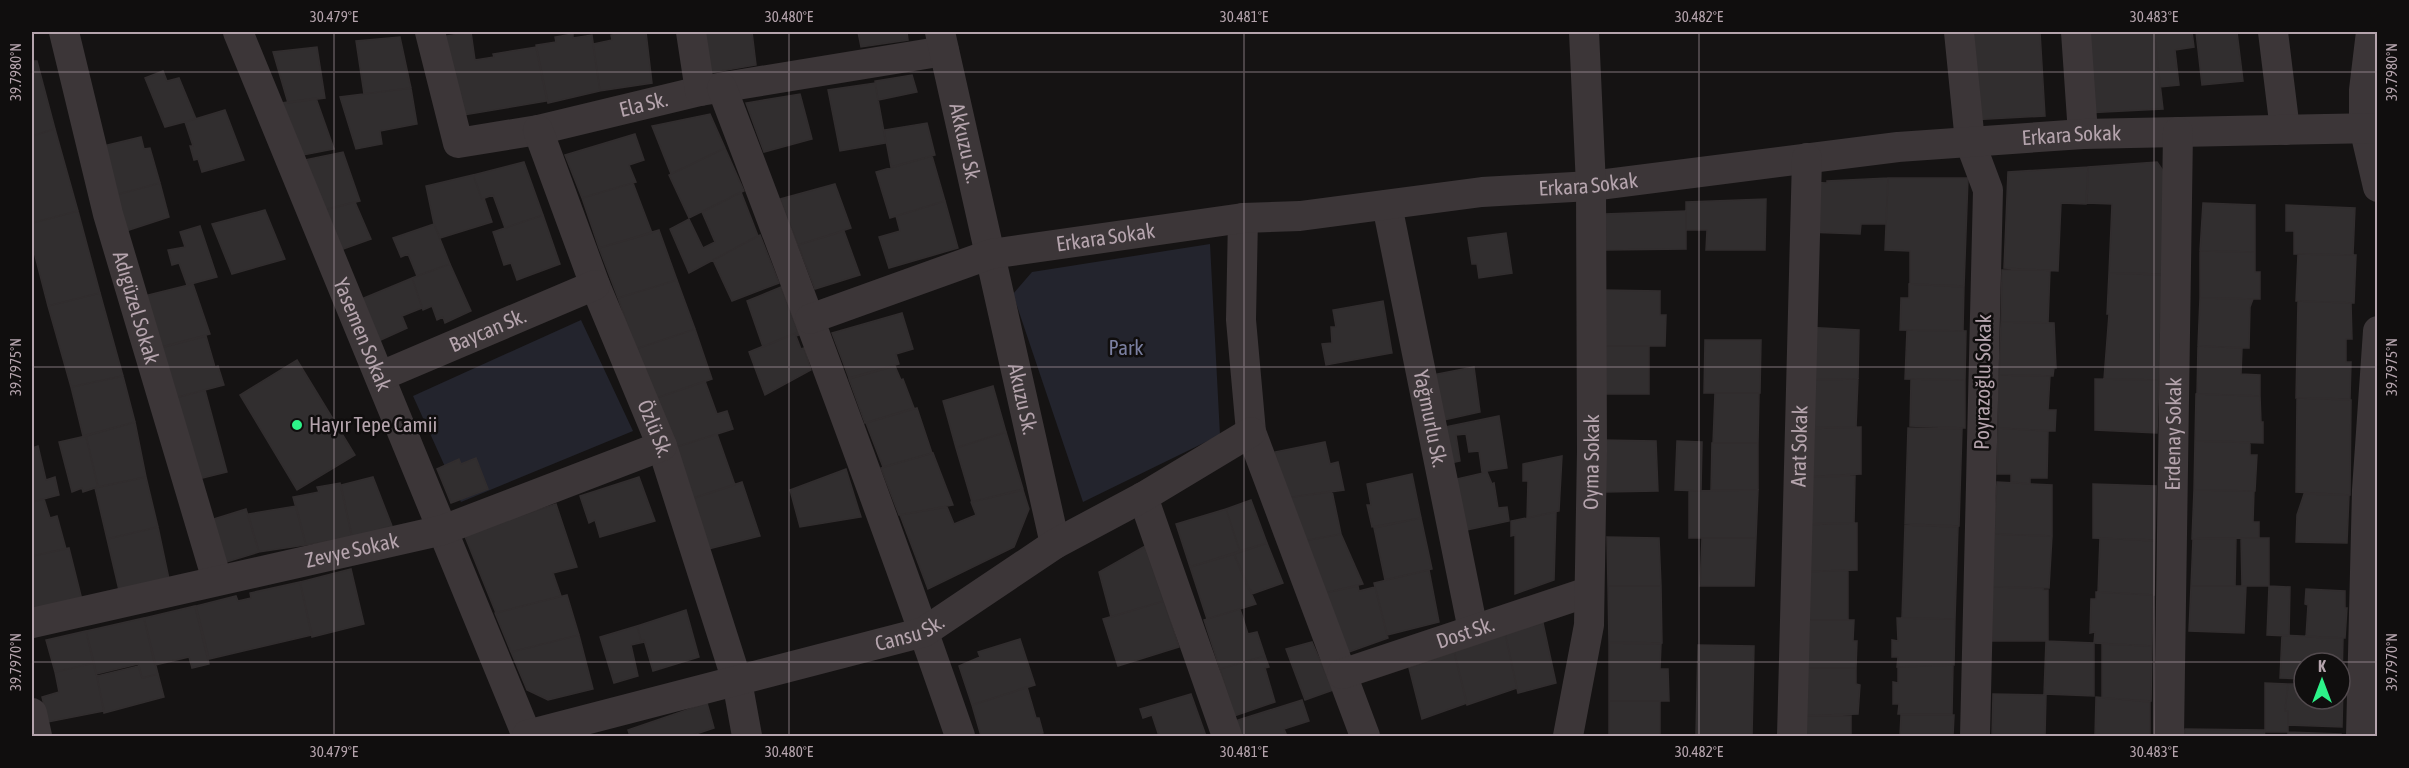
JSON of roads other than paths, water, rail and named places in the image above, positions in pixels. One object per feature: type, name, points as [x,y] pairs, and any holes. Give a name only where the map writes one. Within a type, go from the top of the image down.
[{"type":"street","name":"Adıgüzel Sokak","points":[[64,32],[108,214],[217,580]]},
{"type":"street","name":"Yasemen Sokak","points":[[238,32],[527,736]]},
{"type":"street","name":"Ela Sk.","points":[[430,32],[458,143],[538,130],[711,89],[942,41]]},
{"type":"street","points":[[691,32],[711,89],[810,319],[960,736]]},
{"type":"street","name":"Oyma Sokak","points":[[1568,736],[1589,625],[1592,451],[1591,186],[1584,32]]},
{"type":"street","name":"Poyrazoğlu Sokak","points":[[1959,32],[1970,142],[1988,190],[1975,736]]},
{"type":"street","points":[[2076,32],[2083,134]]},
{"type":"street","points":[[2272,32],[2286,130]]},
{"type":"street","points":[[2370,32],[2364,90],[2378,187]]},
{"type":"street","name":"Akkuzu Sk.","points":[[942,41],[991,254]]},
{"type":"street","name":"Erkara Sokak","points":[[810,319],[991,254],[1243,218],[1300,216],[1482,192],[1591,186],[1898,147],[2083,134],[2371,128]]},
{"type":"street","name":"Özlü Sk.","points":[[538,130],[595,285],[662,446],[737,681],[747,736]]},
{"type":"street","name":"Erdenay Sokak","points":[[2169,736],[2178,132]]},
{"type":"street","name":"Arat Sokak","points":[[1792,736],[1807,158]]},
{"type":"street","name":"Yağmurlu Sk.","points":[[1387,205],[1473,630]]},
{"type":"street","points":[[1243,218],[1241,320],[1251,432],[1365,736]]},
{"type":"street","name":"Akuzu Sk.","points":[[991,254],[1055,544]]},
{"type":"street","name":"Baycan Sk.","points":[[381,376],[595,285]]},
{"type":"street","points":[[2361,736],[2378,331]]},
{"type":"street","name":"Cansu Sk.","points":[[527,736],[924,632],[1055,544],[1143,497],[1251,432]]},
{"type":"street","name":"Zevye Sokak","points":[[32,623],[443,530],[662,446]]},
{"type":"street","points":[[1143,497],[1227,736]]},
{"type":"street","name":"Dost Sk.","points":[[1342,674],[1588,592]]},
{"type":"street","points":[[32,713],[37,736]]},
{"type":"place","name":"Hayır Tepe Camii","points":[[297,425]]},
{"type":"park label","name":"Park","points":[[1126,348]]}]
